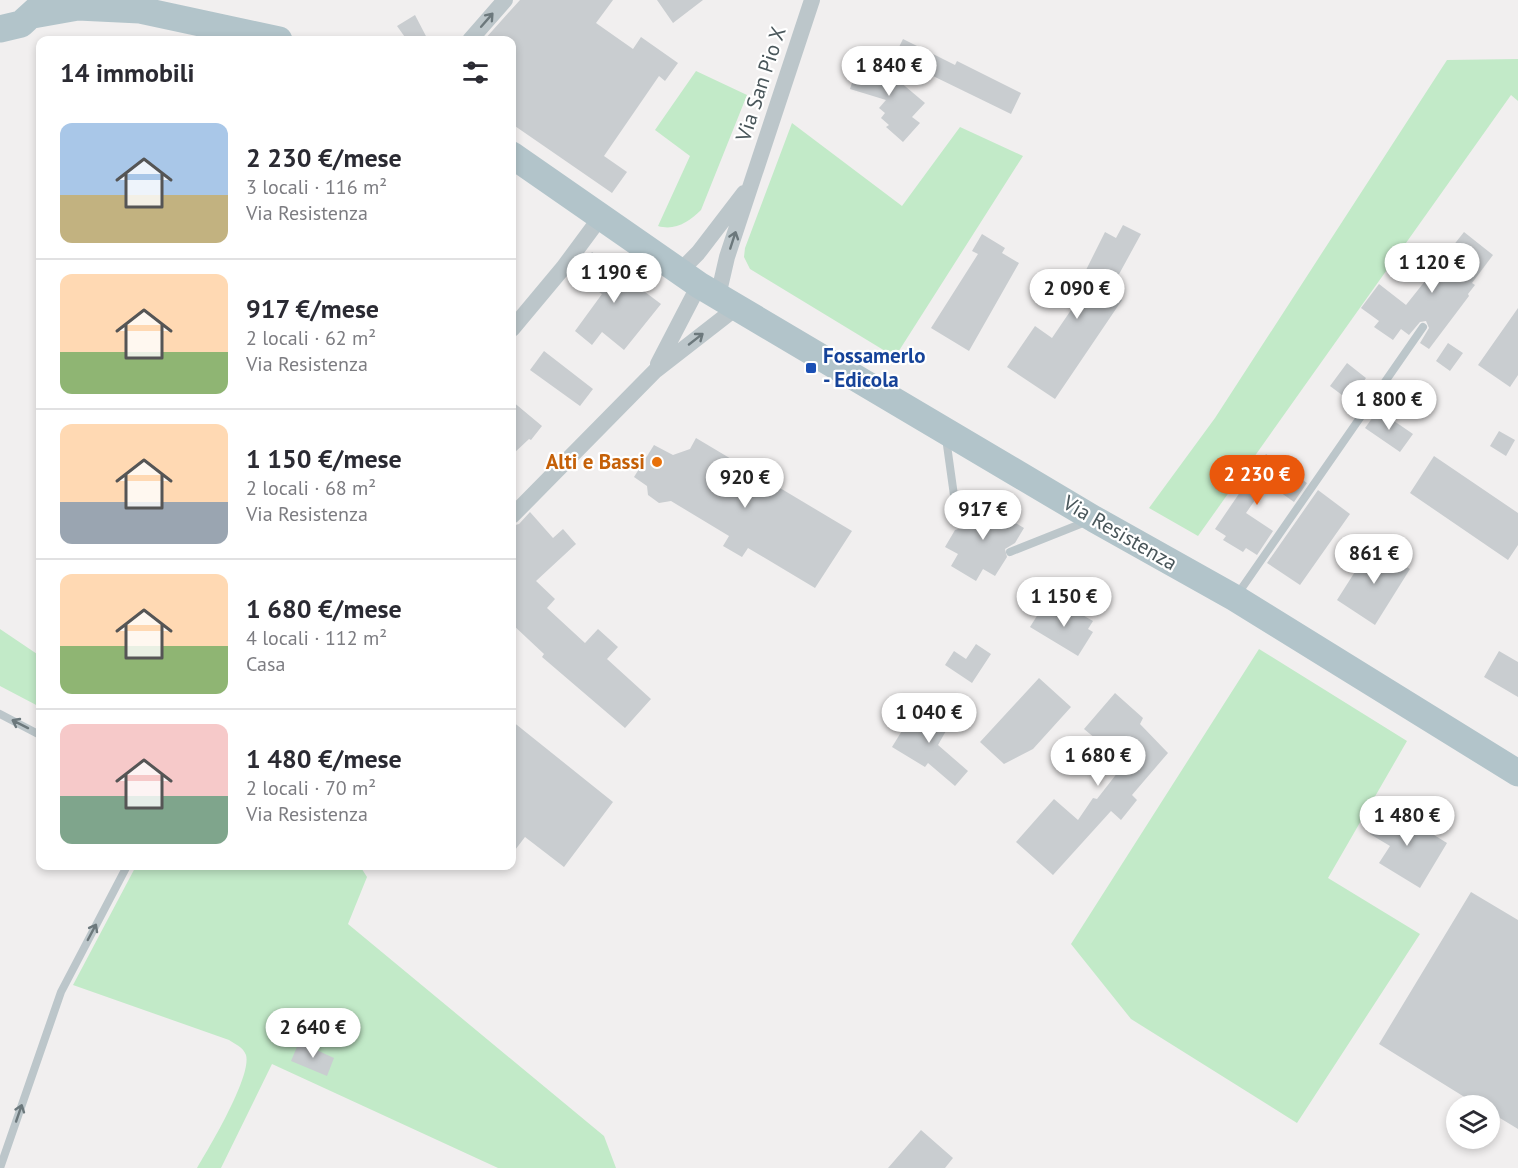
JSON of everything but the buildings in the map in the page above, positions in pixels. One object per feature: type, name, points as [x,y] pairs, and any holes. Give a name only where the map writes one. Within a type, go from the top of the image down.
[{"type":"main road","points":[[0,29],[21,24],[39,8],[129,5],[262,36]]},
{"type":"main road","name":"Via Resistenza","points":[[516,158],[600,218],[708,290],[1094,519],[1235,598],[1518,773]]},
{"type":"street","points":[[474,36],[505,0]]},
{"type":"street","name":"Via San Pio X","points":[[708,290],[728,257],[812,0]]},
{"type":"street","name":"Via San Pio X","points":[[708,290],[698,253],[752,183]]},
{"type":"street","points":[[516,324],[563,268],[600,218]]},
{"type":"street","points":[[655,370],[708,290]]},
{"type":"street","points":[[516,512],[655,370],[708,290]]},
{"type":"lane","points":[[1235,598],[1423,327]]},
{"type":"lane","points":[[944,429],[958,524]]},
{"type":"lane","points":[[1010,552],[1094,519]]},
{"type":"lane","points":[[0,714],[36,733]]},
{"type":"lane","points":[[0,1168],[61,992],[125,870]]},
{"type":"green space","points":[[1518,59],[1518,101],[1511,95],[1198,536],[1149,508],[1215,418],[1447,60]]},
{"type":"green space","points":[[696,71],[747,95],[701,210],[692,218],[676,226],[658,226],[690,156],[655,130]]},
{"type":"green space","points":[[792,123],[902,206],[960,127],[1023,156],[895,357],[750,269],[744,257],[745,248]]},
{"type":"green space","points":[[0,629],[36,653],[36,705],[0,686]]},
{"type":"green space","points":[[1259,649],[1407,741],[1328,878],[1420,934],[1297,1123],[1131,1019],[1071,944]]},
{"type":"green space","points":[[134,870],[363,870],[367,877],[348,924],[604,1136],[616,1168],[498,1168],[272,1064],[221,1168],[197,1168],[243,1079],[246,1065],[245,1052],[229,1040],[73,985]]},
{"type":"place","name":"Fossamerlo - Edicola","points":[[811,368]]},
{"type":"place","name":"Alti e Bassi","points":[[657,462]]}]
